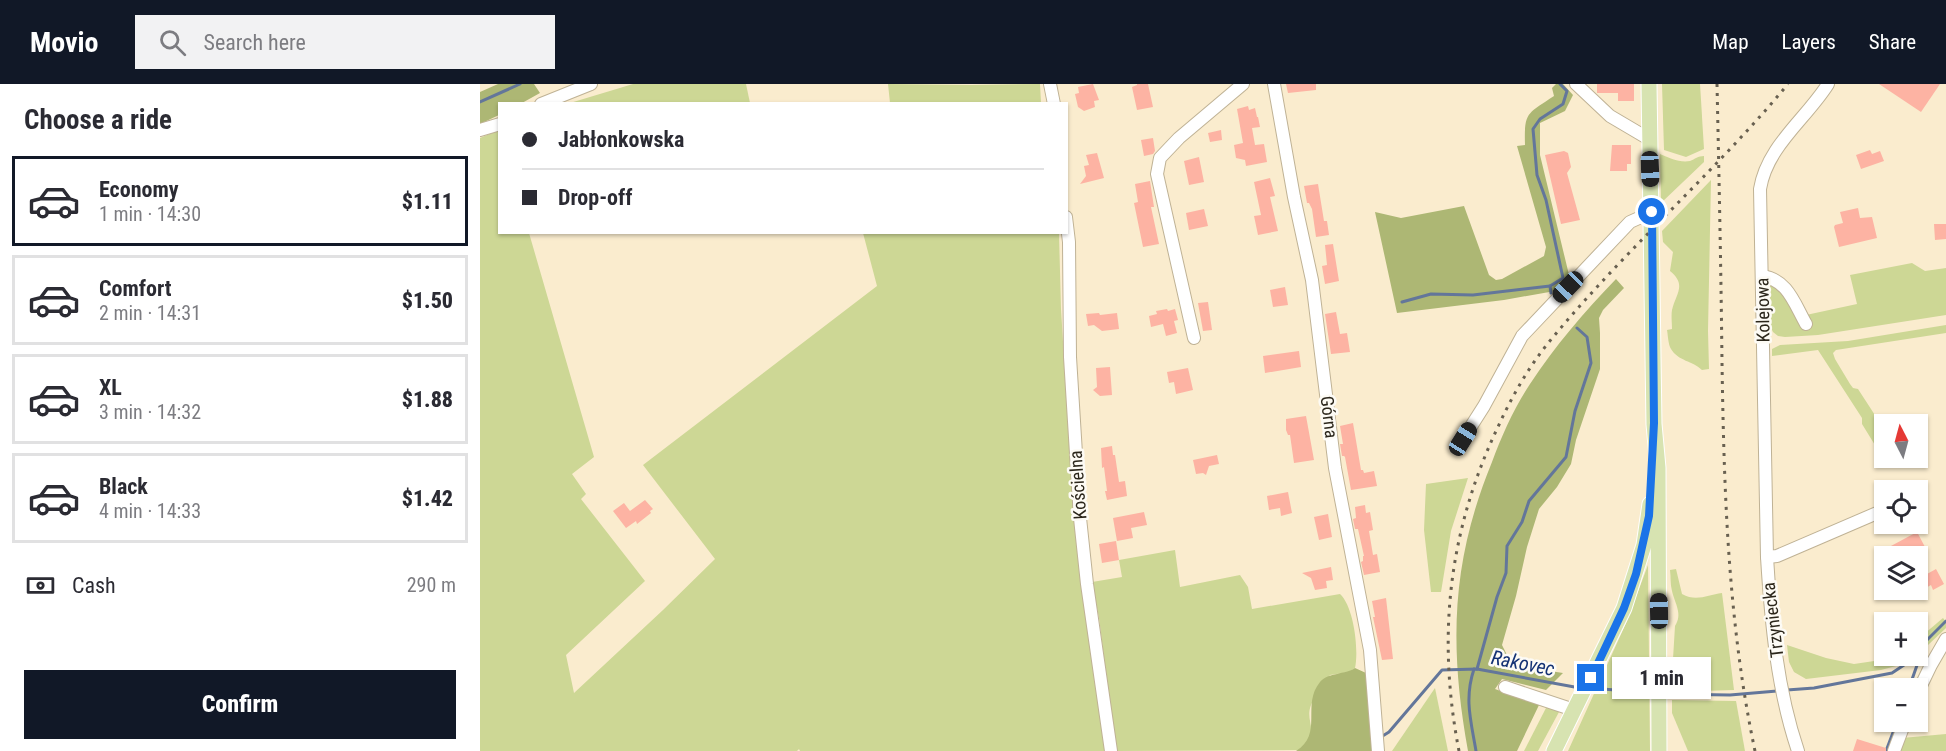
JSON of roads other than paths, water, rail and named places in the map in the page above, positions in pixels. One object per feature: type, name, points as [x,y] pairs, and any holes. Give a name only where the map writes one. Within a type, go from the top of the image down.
[{"type":"main road","points":[[1554,751],[1624,608],[1644,545],[1649,516],[1654,423],[1649,84]]},
{"type":"main road","points":[[1654,423],[1658,468],[1659,751]]},
{"type":"street","points":[[546,102],[591,84]]},
{"type":"street","points":[[1050,84],[1054,102]]},
{"type":"street","points":[[1194,338],[1157,174],[1160,158],[1179,138],[1243,84]]},
{"type":"street","name":"Górna","points":[[1274,84],[1312,280],[1335,468],[1370,650],[1378,751]]},
{"type":"street","points":[[1576,84],[1610,116],[1649,139]]},
{"type":"street","name":"Kolejowa","points":[[1767,557],[1760,189],[1762,174],[1778,148],[1828,84]]},
{"type":"street","points":[[480,130],[498,124]]},
{"type":"street","points":[[1463,439],[1484,406],[1522,336],[1630,222],[1652,212]]},
{"type":"street","name":"Kościelna","points":[[1068,234],[1070,357],[1080,518],[1111,751]]},
{"type":"street","points":[[1762,276],[1779,281],[1806,324]]},
{"type":"street","points":[[1767,557],[1777,556],[1874,514]]},
{"type":"street","name":"Trzyniecka","points":[[1767,557],[1770,608],[1781,683],[1798,751]]},
{"type":"street","points":[[1925,678],[1946,639]]},
{"type":"street","points":[[1505,687],[1577,704]]},
{"type":"street","points":[[1894,751],[1901,732]]},
{"type":"waterway","points":[[480,102],[520,84]]},
{"type":"waterway","points":[[1551,293],[1550,286],[1563,278],[1546,200],[1537,175],[1533,129],[1540,119],[1563,104],[1567,91],[1560,84]]},
{"type":"waterway","points":[[1402,302],[1431,294],[1473,295],[1550,286]]},
{"type":"waterway","points":[[1477,669],[1506,573],[1507,546],[1522,522],[1529,501],[1566,457],[1575,411],[1591,363],[1587,337],[1577,328]]},
{"type":"waterway","name":"Rakovec","points":[[1928,639],[1946,621]]},
{"type":"waterway","name":"Rakovec","points":[[1787,690],[1814,688],[1892,673],[1902,666]]},
{"type":"waterway","points":[[1913,678],[1917,666]]},
{"type":"waterway","points":[[1474,669],[1469,700],[1476,751]]},
{"type":"waterway","name":"Rakovec","points":[[1381,737],[1389,732],[1442,670],[1477,669],[1580,688]]},
{"type":"waterway","name":"Rakovec","points":[[1589,688],[1655,693]]},
{"type":"waterway","name":"Rakovec","points":[[1664,694],[1730,695],[1777,691]]},
{"type":"waterway","points":[[1886,751],[1893,732]]},
{"type":"railway","points":[[1717,84],[1726,508],[1733,606],[1755,751]]},
{"type":"railway","points":[[1459,751],[1452,709],[1449,668],[1448,627],[1451,587],[1467,507],[1480,468],[1515,392],[1545,347],[1582,304],[1731,148],[1788,84]]}]
